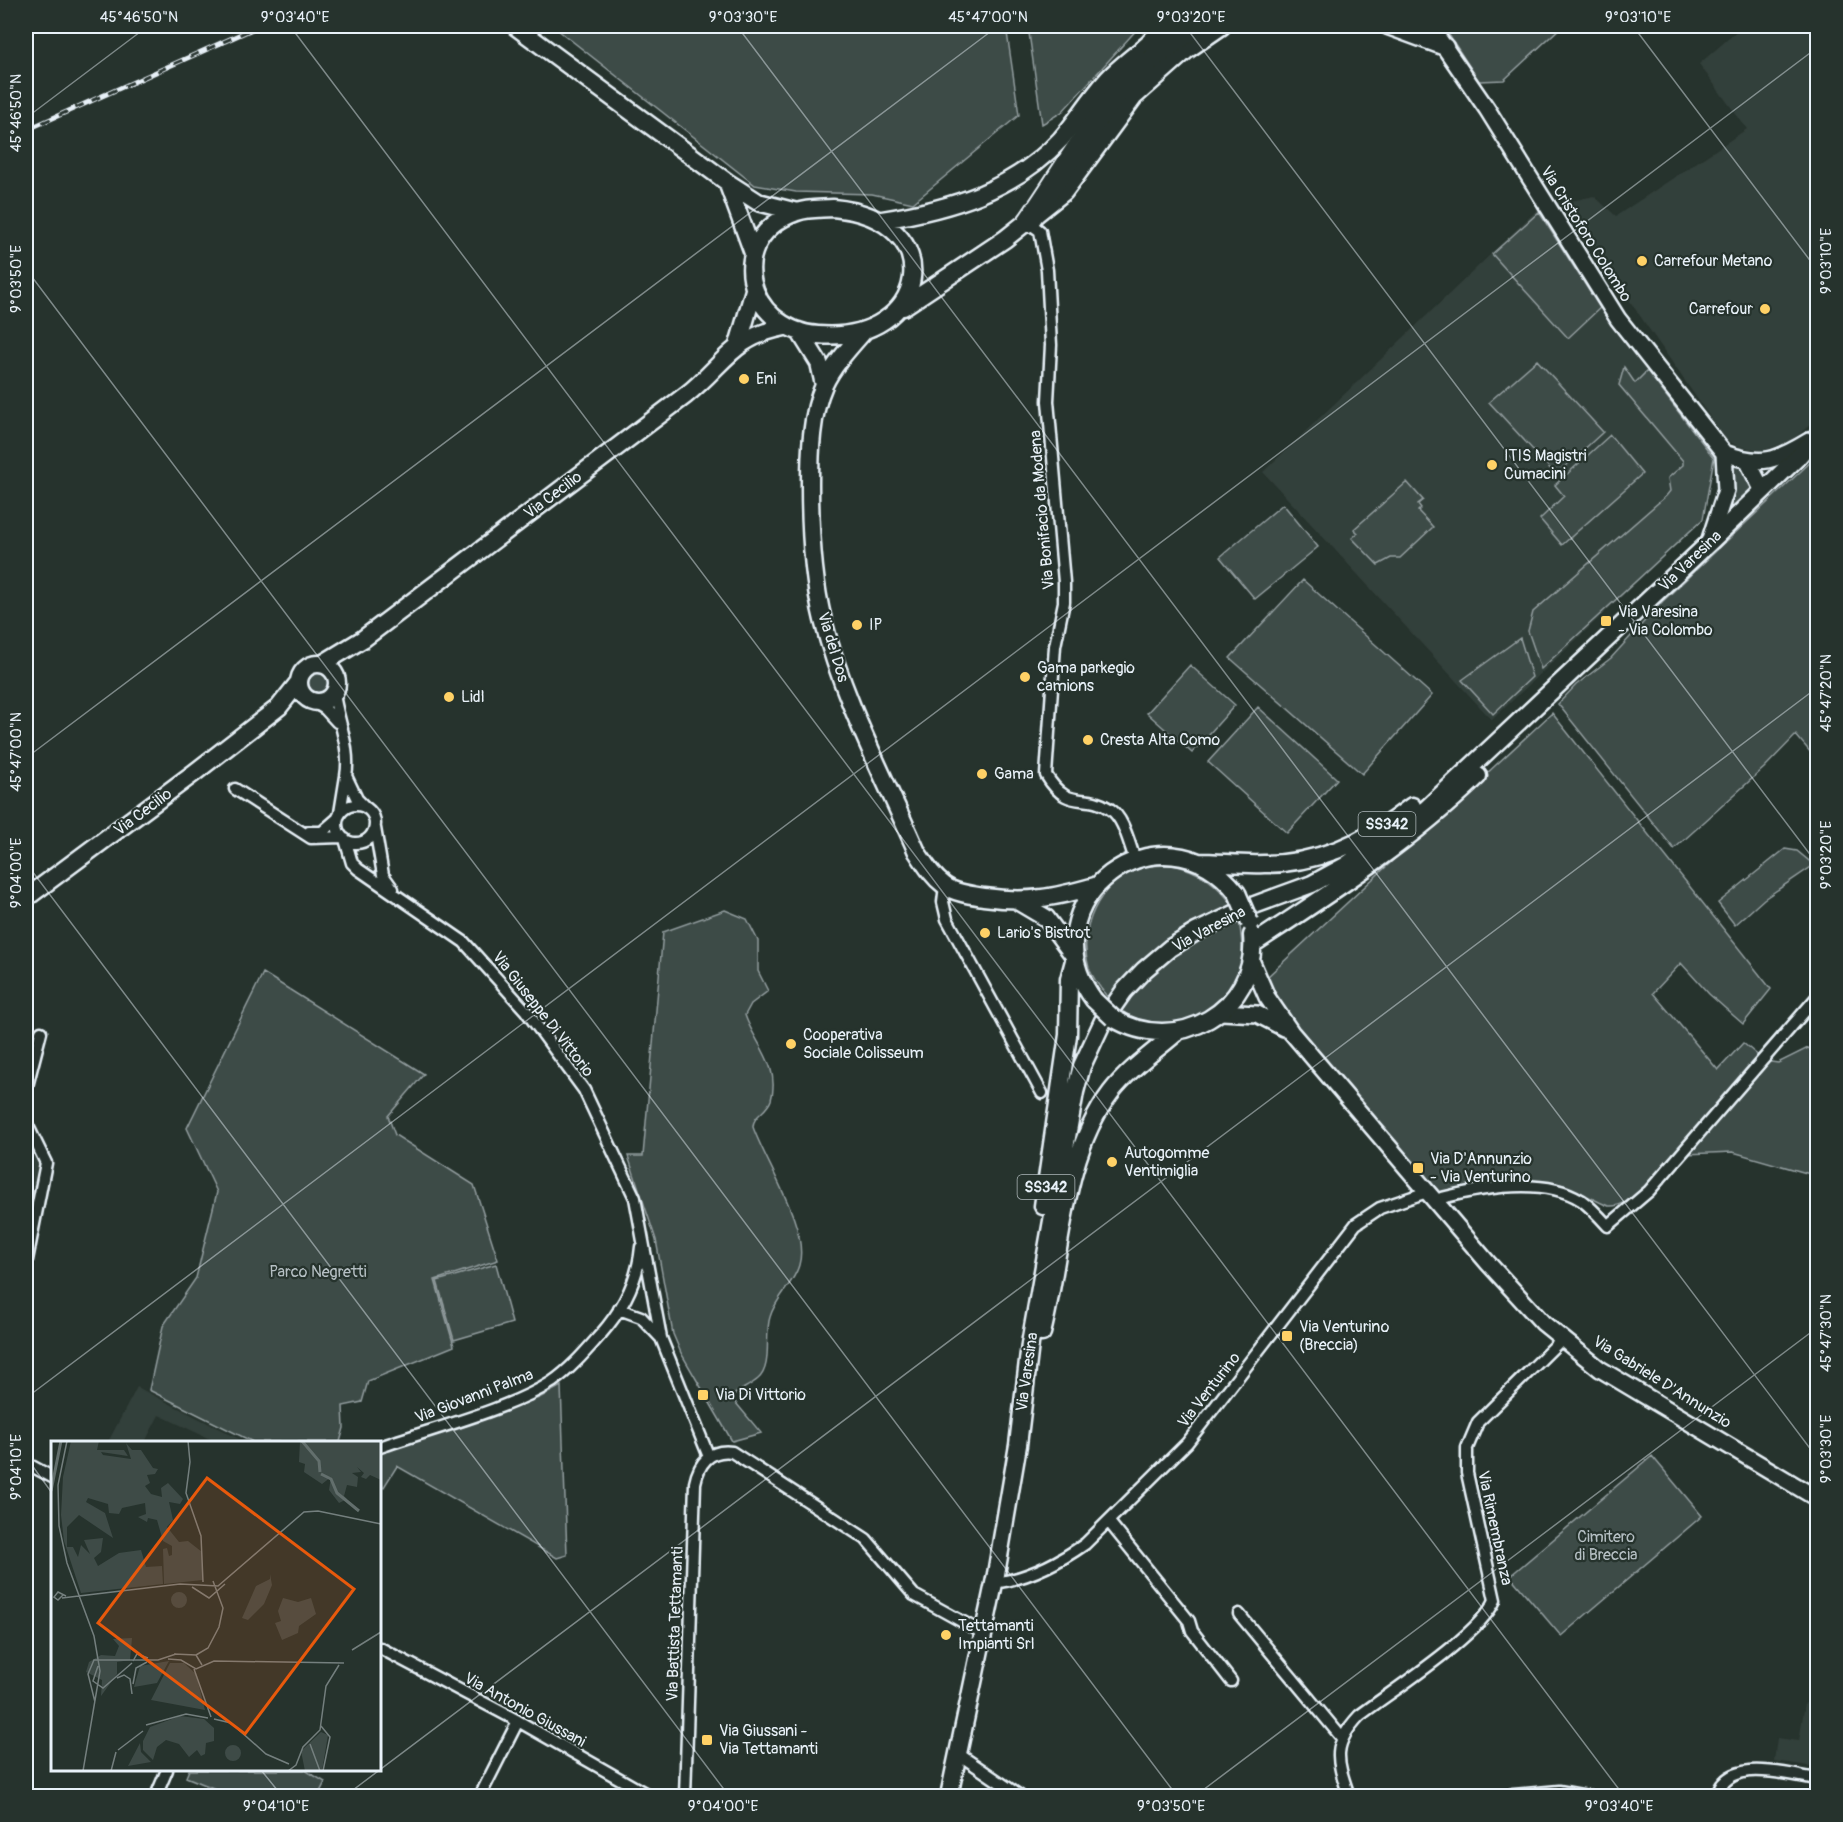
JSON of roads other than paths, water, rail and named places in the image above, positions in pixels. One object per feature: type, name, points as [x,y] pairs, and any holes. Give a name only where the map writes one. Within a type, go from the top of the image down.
[{"type":"highway","points":[[1152,42],[1173,26]]},
{"type":"highway","points":[[1028,222],[1094,123],[1124,85],[1161,51],[1197,26]]},
{"type":"main road","points":[[515,26],[727,182],[758,202],[797,212],[833,208],[849,210],[882,220],[957,205],[1007,183],[1026,170],[1059,140],[1107,80],[1168,26]]},
{"type":"main road","points":[[897,311],[1028,222],[1064,192],[1119,114],[1139,91],[1187,50],[1222,26]]},
{"type":"main road","points":[[1388,26],[1445,48]]},
{"type":"main road","name":"Via Cristoforo Colombo","points":[[1430,26],[1487,109],[1618,318],[1724,453]]},
{"type":"main road","name":"Via Cecilio","points":[[727,182],[753,252],[754,290],[738,345]]},
{"type":"main road","points":[[753,252],[771,228],[797,212]]},
{"type":"main road","name":"Via Cecilio","points":[[322,664],[363,639],[688,393],[738,345],[754,334],[792,329],[837,336],[865,330],[897,311],[912,286],[911,259],[904,244],[882,220]]},
{"type":"main road","points":[[754,290],[767,313],[792,329],[819,363],[824,385]]},
{"type":"main road","name":"Via del Dos","points":[[865,330],[824,385],[813,431],[810,501],[817,589],[823,620],[850,699],[917,852],[931,873],[945,886],[969,895],[1018,902],[1062,895],[1095,886]]},
{"type":"main road","points":[[1709,543],[1726,490],[1724,453],[1748,462],[1781,457],[1816,436]]},
{"type":"main road","name":"Via Varesina","points":[[949,1797],[994,1583],[1021,1418],[1030,1344],[1075,1092],[1091,1044],[1124,991],[1170,948],[1196,932],[1233,914],[1312,884],[1384,841],[1426,809],[1709,543],[1816,436]]},
{"type":"main road","points":[[1748,462],[1763,491]]},
{"type":"main road","name":"Via Cecilio","points":[[336,687],[363,639]]},
{"type":"main road","points":[[322,664],[333,671],[336,687],[326,701],[312,701],[301,693],[298,683],[307,667],[322,664]]},
{"type":"main road","name":"Via Cecilio","points":[[26,898],[279,707],[298,683]]},
{"type":"main road","name":"Via Cecilio","points":[[258,723],[312,701]]},
{"type":"main road","name":"SS342","points":[[1198,862],[1287,863],[1333,852],[1354,844],[1396,819],[1485,742],[1541,702]]},
{"type":"main road","name":"SS342","points":[[1252,952],[1420,829],[1505,747],[1541,702]]},
{"type":"main road","points":[[1164,855],[1198,862],[1217,872],[1237,893],[1250,923],[1252,952],[1243,985],[1222,1012],[1201,1025],[1176,1033],[1146,1032],[1113,1018],[1094,1000],[1082,982],[1075,957],[1077,921],[1095,886],[1114,870],[1135,859],[1164,855]]},
{"type":"main road","name":"Via del Dos","points":[[1018,902],[1046,918],[1075,957]]},
{"type":"main road","name":"Via Gabriele D'Annunzio","points":[[1252,952],[1267,998],[1291,1032],[1529,1310],[1600,1369],[1818,1499]]},
{"type":"main road","name":"SS342","points":[[1021,1418],[1024,1315],[1048,1178],[1068,1035],[1069,979],[1075,957]]},
{"type":"main road","name":"Via Gabriele D'Annunzio","points":[[1222,1012],[1257,1014],[1291,1032]]},
{"type":"main road","name":"SS342","points":[[1021,1418],[1049,1306],[1075,1165],[1085,1136],[1104,1102],[1124,1077],[1176,1033]]},
{"type":"street","name":"Via Bonifacio da Modena","points":[[1028,222],[1040,231],[1047,270],[1051,345],[1048,400],[1064,582],[1064,602],[1055,646],[1046,775],[1056,791],[1072,800],[1109,807],[1120,821],[1135,859]]},
{"type":"street","points":[[336,687],[339,725],[346,747],[346,776],[337,825],[344,838]]},
{"type":"street","points":[[312,701],[331,714],[339,725]]},
{"type":"street","points":[[235,789],[311,838],[344,838],[360,842],[371,836],[374,818],[357,799],[346,776]]},
{"type":"street","points":[[297,830],[322,832],[350,806],[365,807]]},
{"type":"street","name":"Via Giuseppe Di Vittorio","points":[[374,828],[383,875],[397,894]]},
{"type":"street","name":"Via Giuseppe Di Vittorio","points":[[344,838],[352,863],[358,869],[456,936],[480,958],[526,1011],[584,1090],[635,1198],[661,1338],[709,1457]]},
{"type":"street","points":[[945,886],[943,902],[947,919],[1042,1093]]},
{"type":"street","name":"Via Venturino","points":[[994,1583],[1024,1576],[1068,1557],[1110,1522],[1187,1443],[1356,1224],[1380,1208],[1431,1196],[1495,1187],[1531,1187],[1574,1196],[1608,1226],[1649,1191],[1818,996]]},
{"type":"street","points":[[26,1089],[41,1032]]},
{"type":"street","points":[[26,1122],[46,1163],[26,1265]]},
{"type":"street","name":"Via Giovanni Palma","points":[[381,1447],[519,1399],[552,1382],[578,1360],[619,1309],[639,1265],[642,1233]]},
{"type":"street","points":[[619,1309],[641,1317],[661,1338]]},
{"type":"street","name":"Via Rimembranza","points":[[1342,1737],[1359,1716],[1458,1642],[1489,1614],[1495,1600],[1467,1473],[1467,1448],[1478,1422],[1562,1339]]},
{"type":"street","points":[[709,1457],[722,1450],[732,1452],[866,1539],[914,1595],[983,1633]]},
{"type":"street","name":"Via Battista Tettamanti","points":[[685,1797],[695,1483],[697,1471],[709,1457]]},
{"type":"street","points":[[26,1462],[51,1476]]},
{"type":"street","points":[[1110,1522],[1189,1621],[1192,1631],[1231,1681]]},
{"type":"street","points":[[1239,1614],[1342,1737],[1338,1758],[1349,1797]]},
{"type":"street","name":"Via Antonio Giussani","points":[[382,1650],[518,1721],[650,1797]]},
{"type":"street","points":[[480,1797],[518,1721]]},
{"type":"street","points":[[957,1753],[1020,1797]]},
{"type":"street","points":[[156,1797],[167,1771]]},
{"type":"street","points":[[1717,1797],[1724,1783],[1741,1771],[1765,1771],[1818,1779]]},
{"type":"street","points":[[1502,1797],[1559,1791],[1587,1797]]},
{"type":"railway","points":[[26,130],[259,26]]},
{"type":"place","name":"Carrefour Metano","points":[[1642,261]]},
{"type":"place","name":"Carrefour","points":[[1765,309]]},
{"type":"place","name":"Eni","points":[[744,379]]},
{"type":"place","name":"ITIS Magistri Cumacini","points":[[1492,465]]},
{"type":"place","name":"Via Varesina - Via Colombo","points":[[1606,621]]},
{"type":"place","name":"IP","points":[[857,625]]},
{"type":"place","name":"Gama parkegio camions","points":[[1025,677]]},
{"type":"place","name":"Lidl","points":[[449,697]]},
{"type":"place","name":"Cresta Alta Como","points":[[1088,740]]},
{"type":"place","name":"Gama","points":[[982,774]]},
{"type":"place","name":"Lario's Bistrot","points":[[985,933]]},
{"type":"place","name":"Cooperativa Sociale Colisseum","points":[[791,1044]]},
{"type":"place","name":"Autogomme Ventimiglia","points":[[1112,1162]]},
{"type":"place","name":"Via D'Annunzio - Via Venturino","points":[[1418,1168]]},
{"type":"place","name":"Via Venturino (Breccia)","points":[[1287,1336]]},
{"type":"place","name":"Via Di Vittorio","points":[[703,1395]]},
{"type":"place","name":"Tettamanti Impianti Srl","points":[[946,1635]]},
{"type":"place","name":"Via Giussani - Via Tettamanti","points":[[707,1740]]},
{"type":"park label","name":"Parco Negretti","points":[[318,1272]]},
{"type":"park label","name":"Cimitero di Breccia","points":[[1606,1546]]}]
